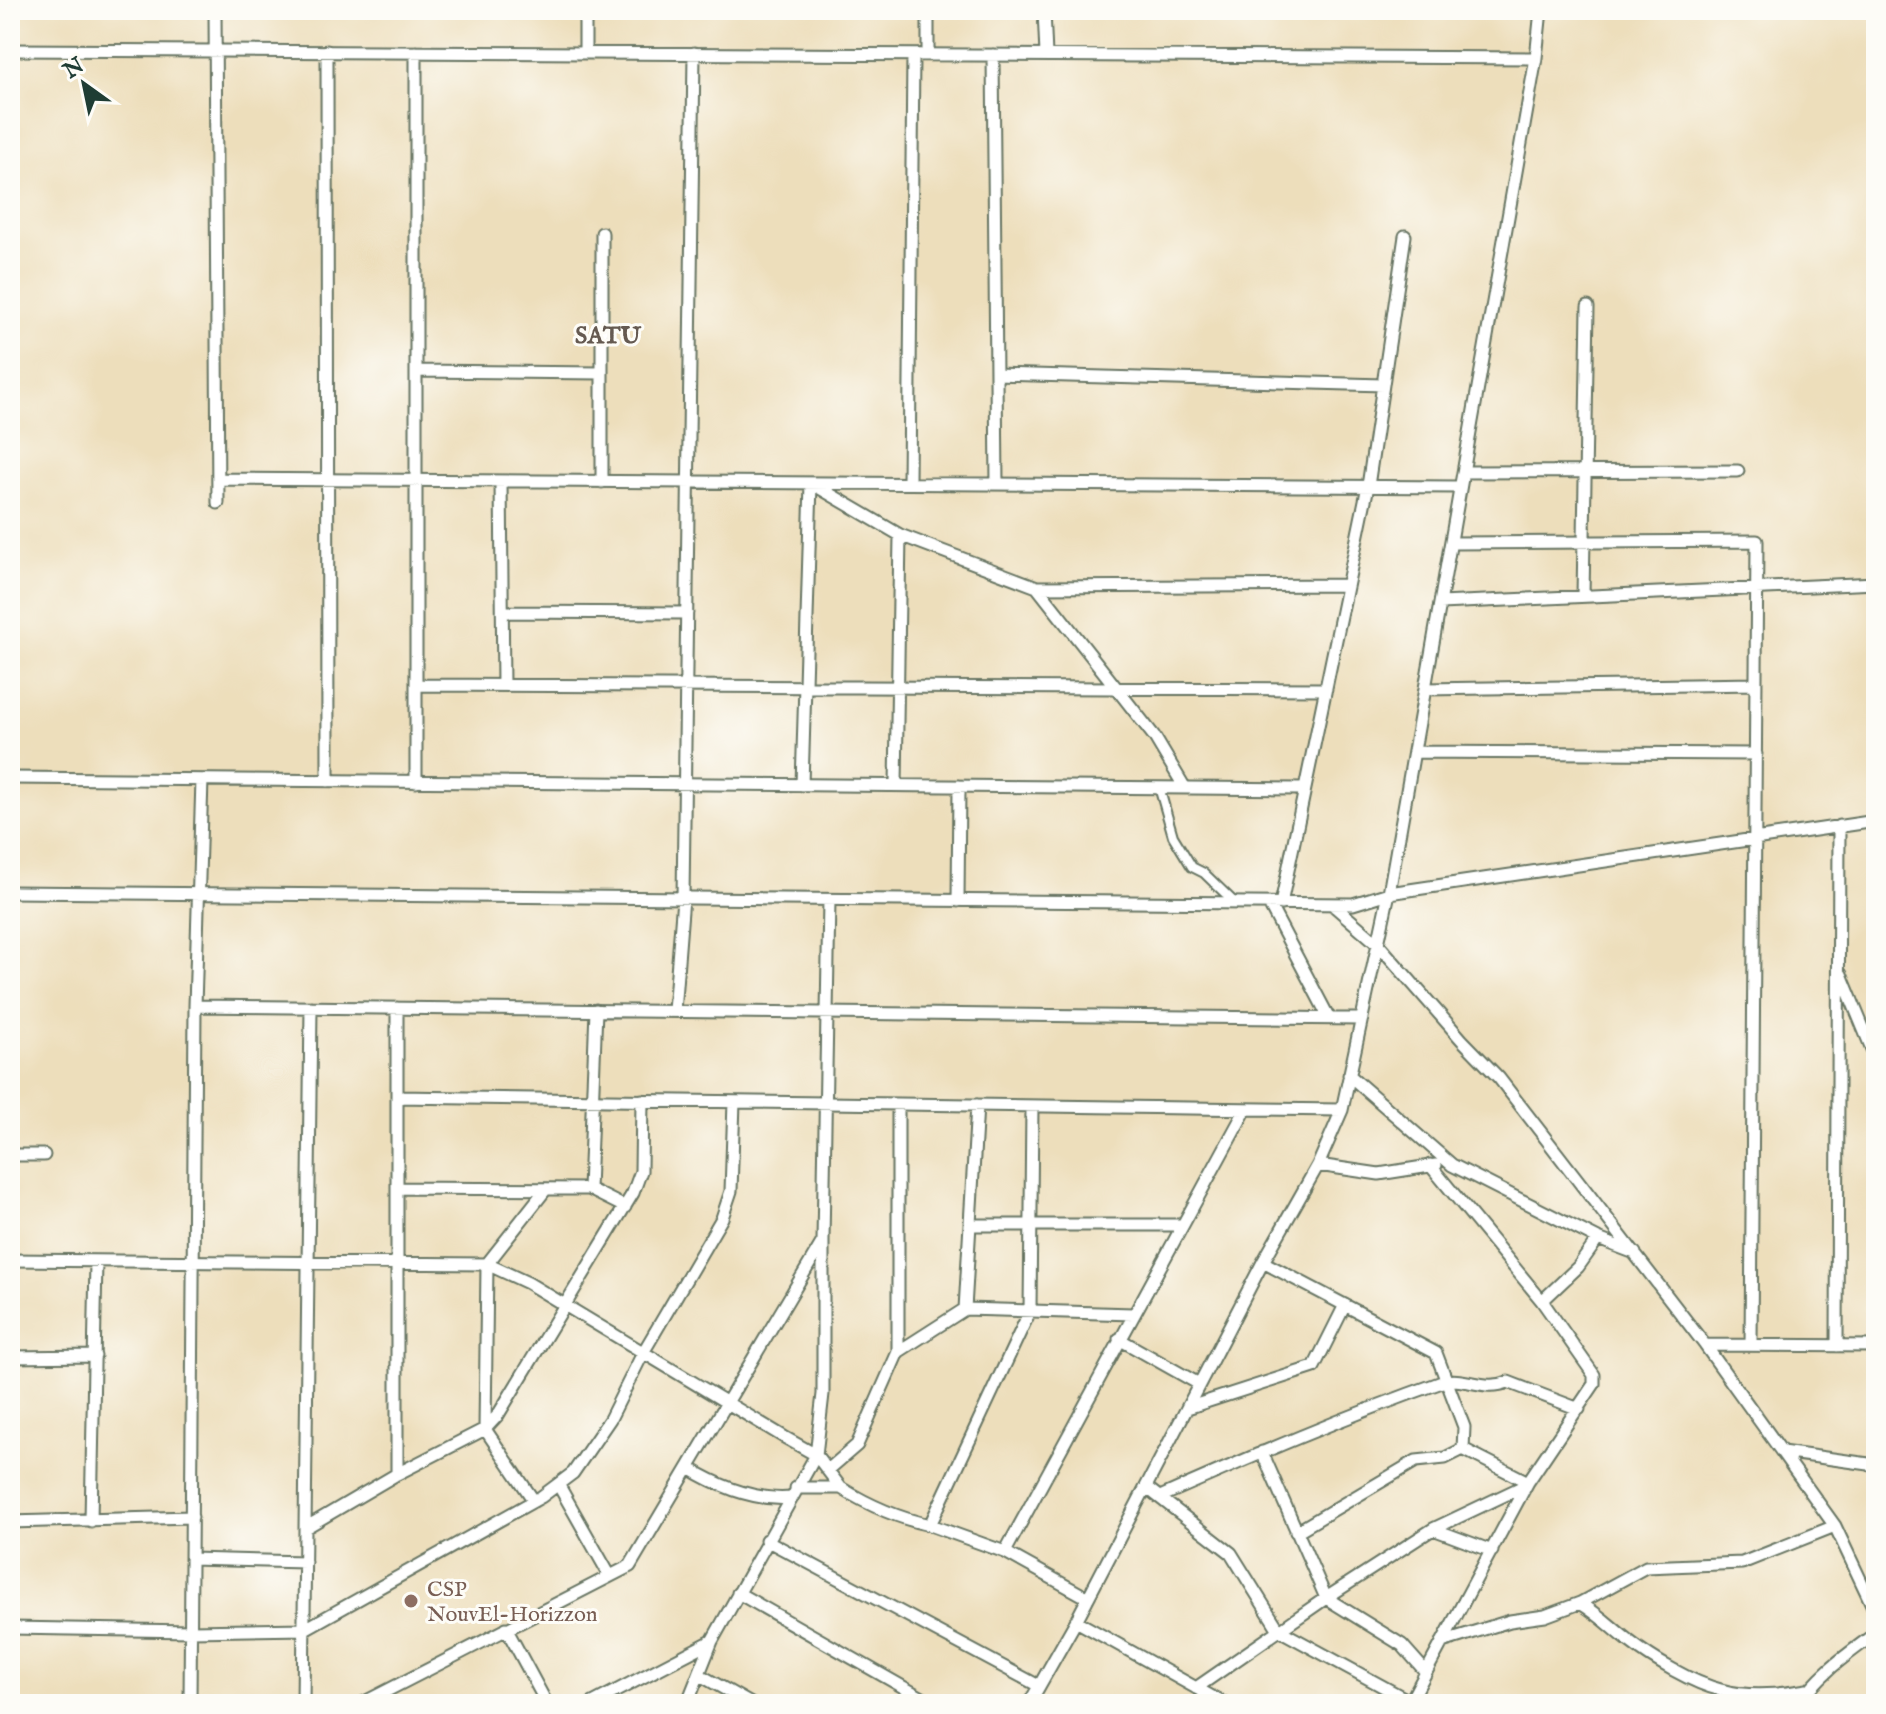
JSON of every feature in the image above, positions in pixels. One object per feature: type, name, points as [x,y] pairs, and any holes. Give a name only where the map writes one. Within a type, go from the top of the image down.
[{"type":"street","points":[[215,10],[218,503]]},
{"type":"street","points":[[585,10],[585,53]]},
{"type":"street","points":[[928,10],[928,55]]},
{"type":"street","points":[[1029,1704],[1076,1621],[1263,1262],[1318,1165],[1342,1110],[1389,893],[1536,58],[1541,10]]},
{"type":"street","points":[[1045,11],[1046,55]]},
{"type":"street","points":[[10,50],[1536,58]]},
{"type":"street","points":[[327,51],[328,781]]},
{"type":"street","points":[[416,52],[416,782]]},
{"type":"street","points":[[674,1011],[683,898],[694,53]]},
{"type":"street","points":[[909,483],[913,55]]},
{"type":"street","points":[[993,55],[997,484]]},
{"type":"street","points":[[602,233],[602,482]]},
{"type":"street","points":[[1329,1018],[1275,904],[1305,789],[1368,486],[1405,236]]},
{"type":"street","points":[[1583,596],[1588,307]]},
{"type":"street","points":[[416,371],[602,373]]},
{"type":"street","points":[[996,374],[1383,385]]},
{"type":"street","points":[[1463,472],[1738,471]]},
{"type":"street","points":[[218,479],[1460,487]]},
{"type":"street","points":[[501,481],[503,685]]},
{"type":"street","points":[[811,483],[900,535],[1037,587],[1347,585]]},
{"type":"street","points":[[802,785],[811,483]]},
{"type":"street","points":[[896,785],[900,535]]},
{"type":"street","points":[[1451,543],[1757,541],[1751,1345]]},
{"type":"street","points":[[1440,603],[1876,583]]},
{"type":"street","points":[[1037,587],[1154,736],[1185,788]]},
{"type":"street","points":[[502,612],[687,613]]},
{"type":"street","points":[[1425,689],[1756,684]]},
{"type":"street","points":[[416,685],[1326,689]]},
{"type":"street","points":[[1414,752],[1756,754]]},
{"type":"street","points":[[10,778],[1305,789]]},
{"type":"street","points":[[190,1704],[195,1006],[202,780]]},
{"type":"street","points":[[958,901],[959,786]]},
{"type":"street","points":[[1159,787],[1173,836],[1192,867],[1204,873],[1236,904]]},
{"type":"street","points":[[10,892],[1353,904],[1389,893],[1876,821]]},
{"type":"street","points":[[1837,1346],[1839,826]]},
{"type":"street","points":[[687,1704],[712,1641],[816,1455],[823,1394],[829,900]]},
{"type":"street","points":[[1332,904],[1379,945],[1504,1085],[1635,1253],[1835,1526],[1876,1613]]},
{"type":"street","points":[[1838,967],[1876,1059]]},
{"type":"street","points":[[195,1006],[1362,1019]]},
{"type":"street","points":[[303,1704],[311,1007]]},
{"type":"street","points":[[397,1008],[397,1474]]},
{"type":"street","points":[[589,1189],[596,1010]]},
{"type":"street","points":[[1349,1075],[1452,1165],[1598,1239],[1635,1253]]},
{"type":"street","points":[[397,1097],[1342,1110]]},
{"type":"street","points":[[305,1528],[397,1474],[485,1429],[498,1415],[625,1207],[641,1171],[642,1100]]},
{"type":"street","points":[[10,1628],[305,1629],[534,1501],[558,1484],[573,1473],[610,1419],[644,1351],[722,1218],[731,1191],[734,1102]]},
{"type":"street","points":[[828,1470],[857,1445],[898,1352],[898,1104]]},
{"type":"street","points":[[965,1309],[977,1105]]},
{"type":"street","points":[[930,1525],[1030,1311],[1032,1106]]},
{"type":"street","points":[[1005,1552],[1246,1109]]},
{"type":"street","points":[[10,1155],[44,1155]]},
{"type":"street","points":[[1318,1165],[1379,1174],[1430,1165],[1452,1165]]},
{"type":"street","points":[[1146,1487],[1231,1553],[1279,1630],[1412,1703],[1527,1484],[1594,1384],[1594,1375],[1542,1301],[1430,1165]]},
{"type":"street","points":[[397,1188],[589,1189],[625,1207]]},
{"type":"street","points":[[534,1501],[485,1429],[487,1264],[546,1189]]},
{"type":"street","points":[[970,1225],[1181,1225]]},
{"type":"street","points":[[1542,1301],[1578,1267],[1598,1239]]},
{"type":"street","points":[[361,1704],[630,1566],[823,1240]]},
{"type":"street","points":[[10,1260],[487,1264],[566,1305],[816,1455],[841,1488],[873,1507],[1005,1552],[1088,1598]]},
{"type":"street","points":[[91,1521],[96,1261]]},
{"type":"street","points":[[1263,1262],[1436,1353],[1464,1427],[1463,1449]]},
{"type":"street","points":[[1187,1408],[1314,1367],[1345,1305]]},
{"type":"street","points":[[898,1352],[965,1309],[1133,1314]]},
{"type":"street","points":[[1119,1339],[1199,1384]]},
{"type":"street","points":[[1705,1345],[1876,1346]]},
{"type":"street","points":[[10,1357],[95,1356]]},
{"type":"street","points":[[1160,1497],[1262,1452],[1447,1380],[1495,1387],[1508,1382],[1579,1409]]},
{"type":"street","points":[[1463,1449],[1527,1484]]},
{"type":"street","points":[[1296,1532],[1416,1461],[1445,1458],[1463,1449]]},
{"type":"street","points":[[1262,1452],[1326,1598],[1402,1645],[1426,1672]]},
{"type":"street","points":[[1782,1452],[1876,1465]]},
{"type":"street","points":[[689,1468],[732,1489],[769,1500],[794,1493],[841,1488]]},
{"type":"street","points":[[558,1484],[610,1576]]},
{"type":"street","points":[[1196,1688],[1433,1529],[1527,1484]]},
{"type":"street","points":[[10,1522],[192,1517]]},
{"type":"street","points":[[1442,1642],[1510,1621],[1545,1616],[1580,1603],[1646,1567],[1742,1563],[1835,1526]]},
{"type":"street","points":[[1433,1529],[1492,1551]]},
{"type":"street","points":[[766,1540],[1039,1686]]},
{"type":"street","points":[[191,1559],[305,1562]]},
{"type":"street","points":[[738,1593],[918,1701],[933,1704]]},
{"type":"street","points":[[1580,1603],[1644,1651],[1677,1671],[1721,1690],[1773,1696],[1807,1690]]},
{"type":"street","points":[[1076,1621],[1225,1704]]},
{"type":"street","points":[[506,1628],[547,1704]]},
{"type":"street","points":[[1799,1704],[1807,1690],[1833,1665],[1876,1633]]},
{"type":"street","points":[[591,1704],[712,1641]]},
{"type":"street","points":[[700,1675],[751,1704]]},
{"type":"street","points":[[1807,1690],[1814,1704]]},
{"type":"place","name":"CSP NouvEl-Horizzon","points":[[411,1601]]},
{"type":"district","name":"SATU","points":[[608,335]]}]
